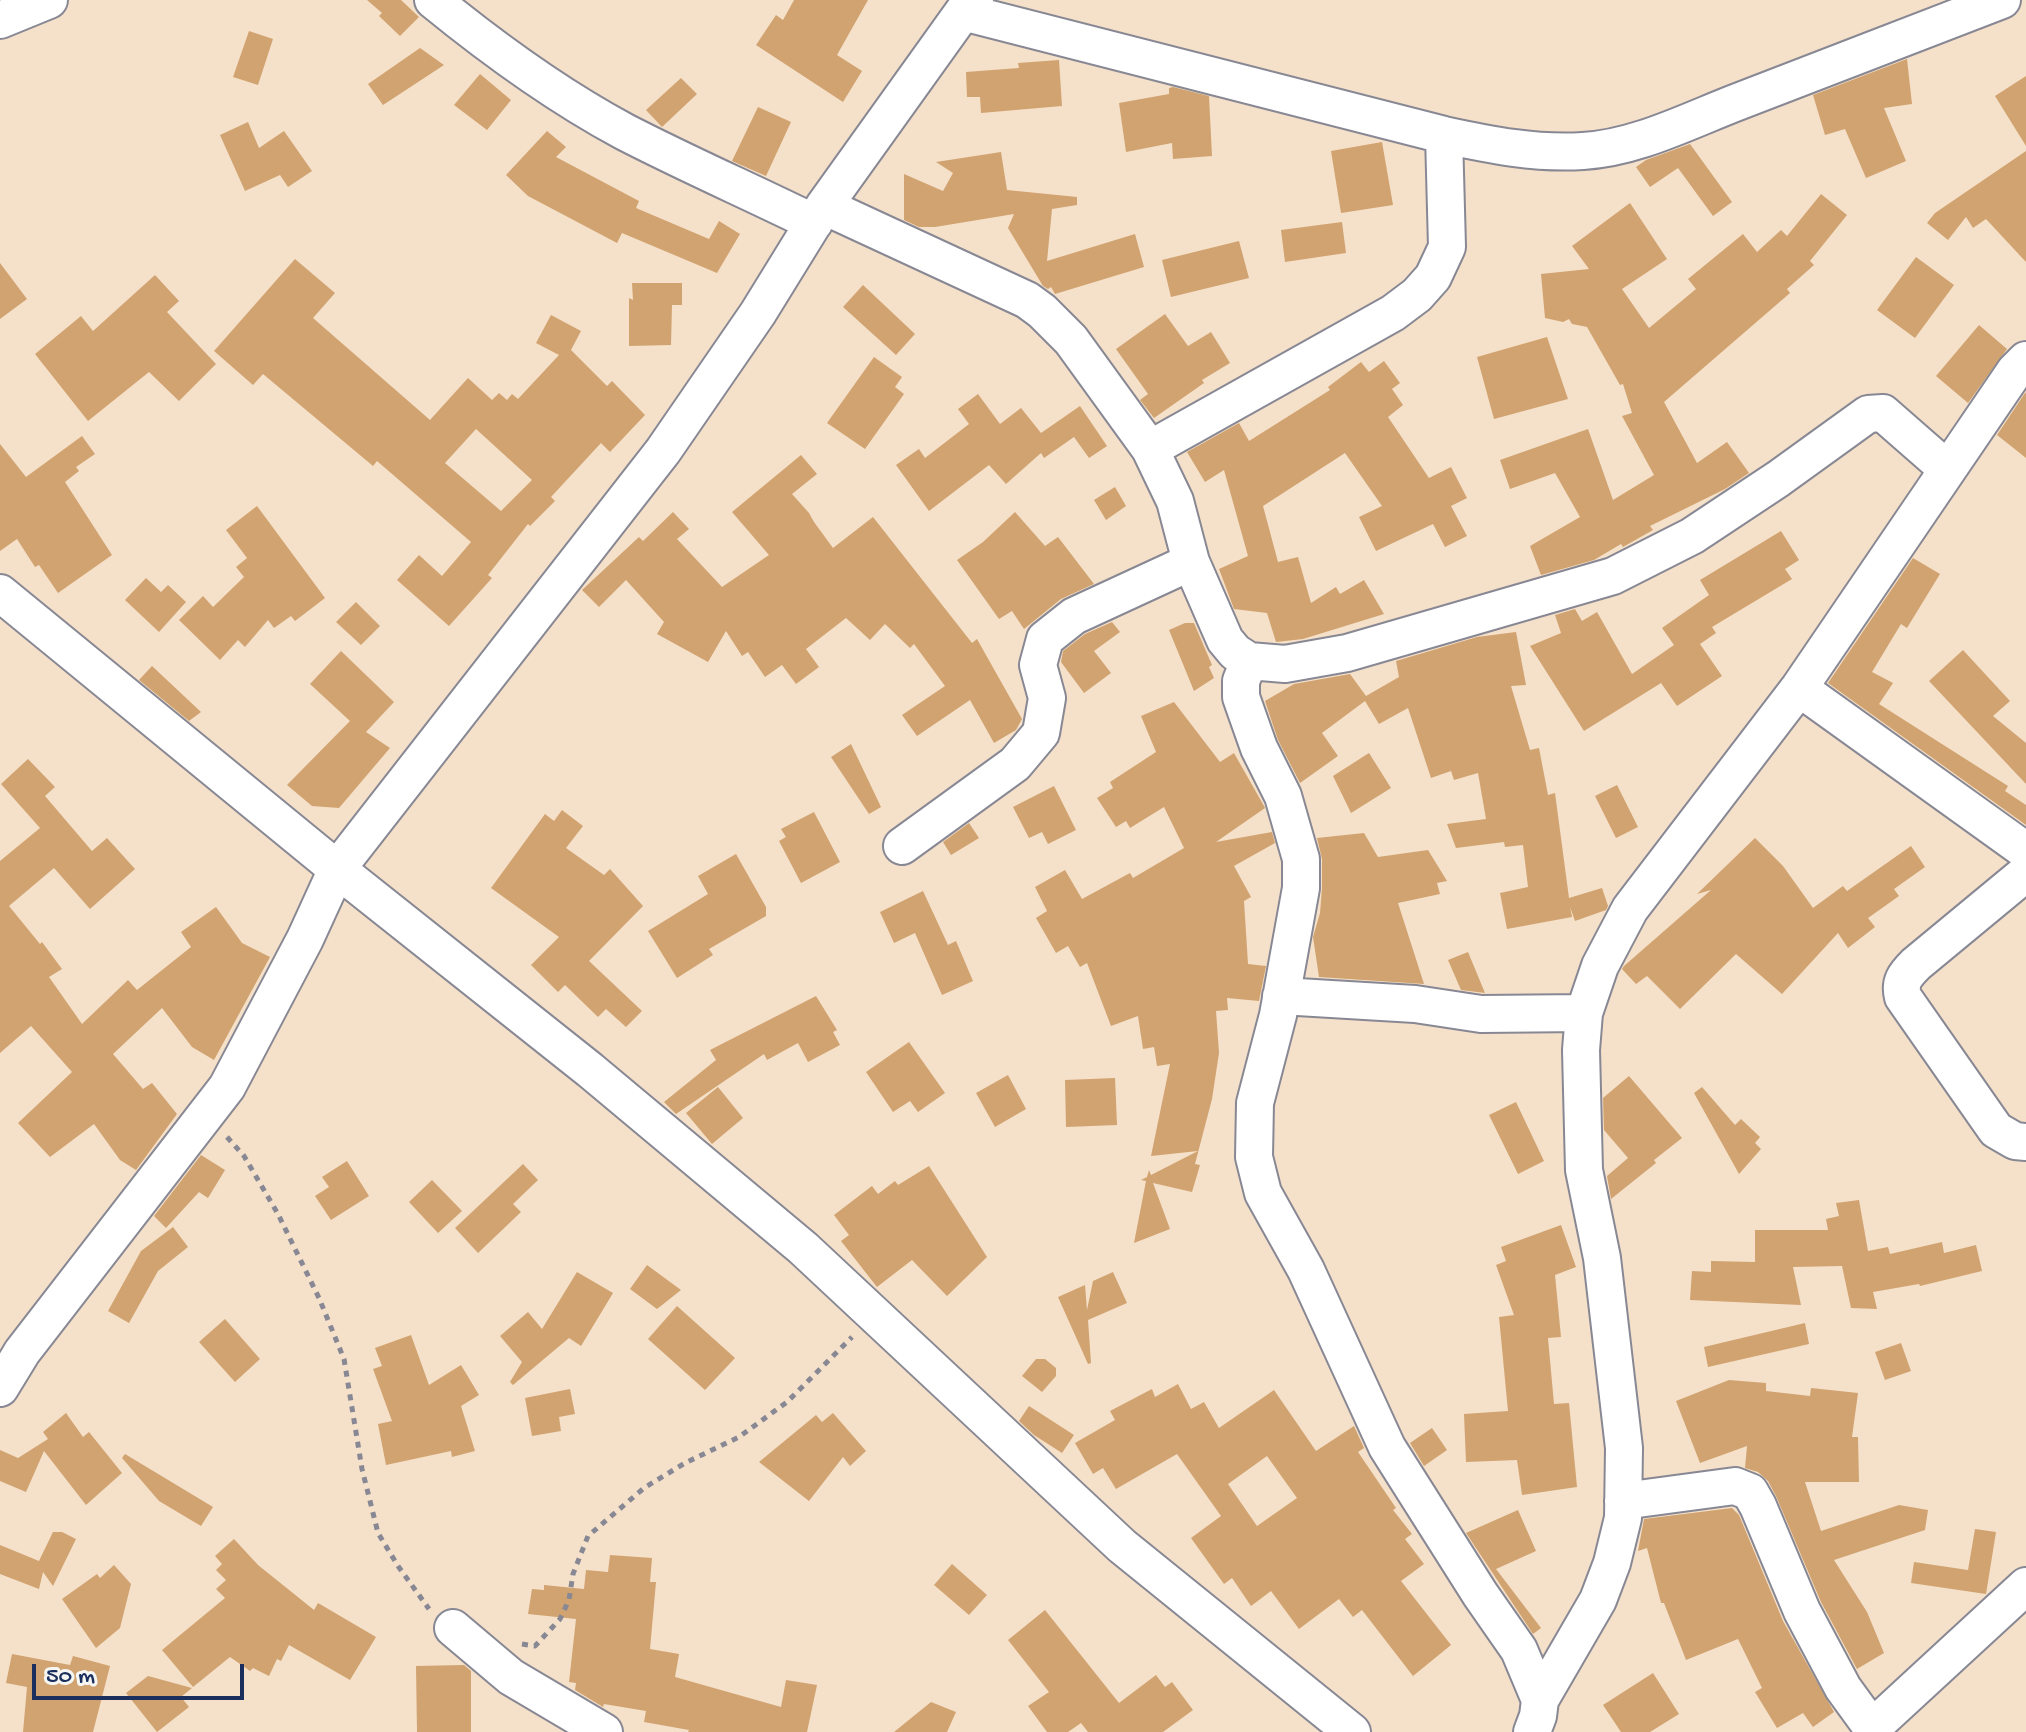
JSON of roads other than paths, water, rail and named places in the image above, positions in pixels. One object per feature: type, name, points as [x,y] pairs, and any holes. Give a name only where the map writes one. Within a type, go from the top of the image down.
[{"type":"street","points":[[0,20],[49,0]]},
{"type":"street","points":[[433,0],[543,83],[624,131],[1008,290],[1042,311],[1071,340],[1150,449],[1175,501],[1191,562],[1225,640],[1235,652],[1249,661],[1285,664],[1347,653],[1613,576],[1692,536],[1868,414],[1883,413],[1947,469]]},
{"type":"street","points":[[0,1388],[11,1342],[207,1115],[227,1087],[305,939],[337,869],[663,451],[758,313],[819,214],[969,6],[1444,135],[1544,152],[1619,146],[2002,0]]},
{"type":"street","points":[[1150,449],[1393,313],[1417,295],[1433,277],[1447,247],[1444,135]]},
{"type":"street","points":[[1536,1716],[1598,1600],[1623,1518],[1624,1448],[1604,1274],[1584,1170],[1581,1050],[1584,1013],[1600,966],[1630,909],[1799,688],[1947,469],[2022,370]]},
{"type":"street","points":[[902,846],[1015,764],[1041,733],[1047,698],[1038,665],[1045,639],[1074,616],[1191,562]]},
{"type":"street","points":[[0,593],[337,869],[590,1070],[803,1248],[1122,1546],[1352,1732]]},
{"type":"street","points":[[1249,661],[1241,681],[1241,697],[1259,748],[1283,796],[1301,859],[1301,888],[1281,996],[1255,1103],[1254,1157],[1263,1193],[1306,1270],[1387,1447],[1519,1650],[1536,1716]]},
{"type":"street","points":[[1799,688],[2026,851]]},
{"type":"street","points":[[2026,873],[1916,964],[1905,974],[1900,987],[1903,997],[1996,1130],[2015,1141],[2026,1142]]},
{"type":"street","points":[[1281,996],[1415,1004],[1481,1014],[1584,1013]]},
{"type":"street","points":[[1623,1501],[1735,1486],[1750,1492],[1802,1611],[1843,1688],[1874,1730],[2026,1586]]},
{"type":"street","points":[[453,1628],[511,1677],[604,1732]]}]
